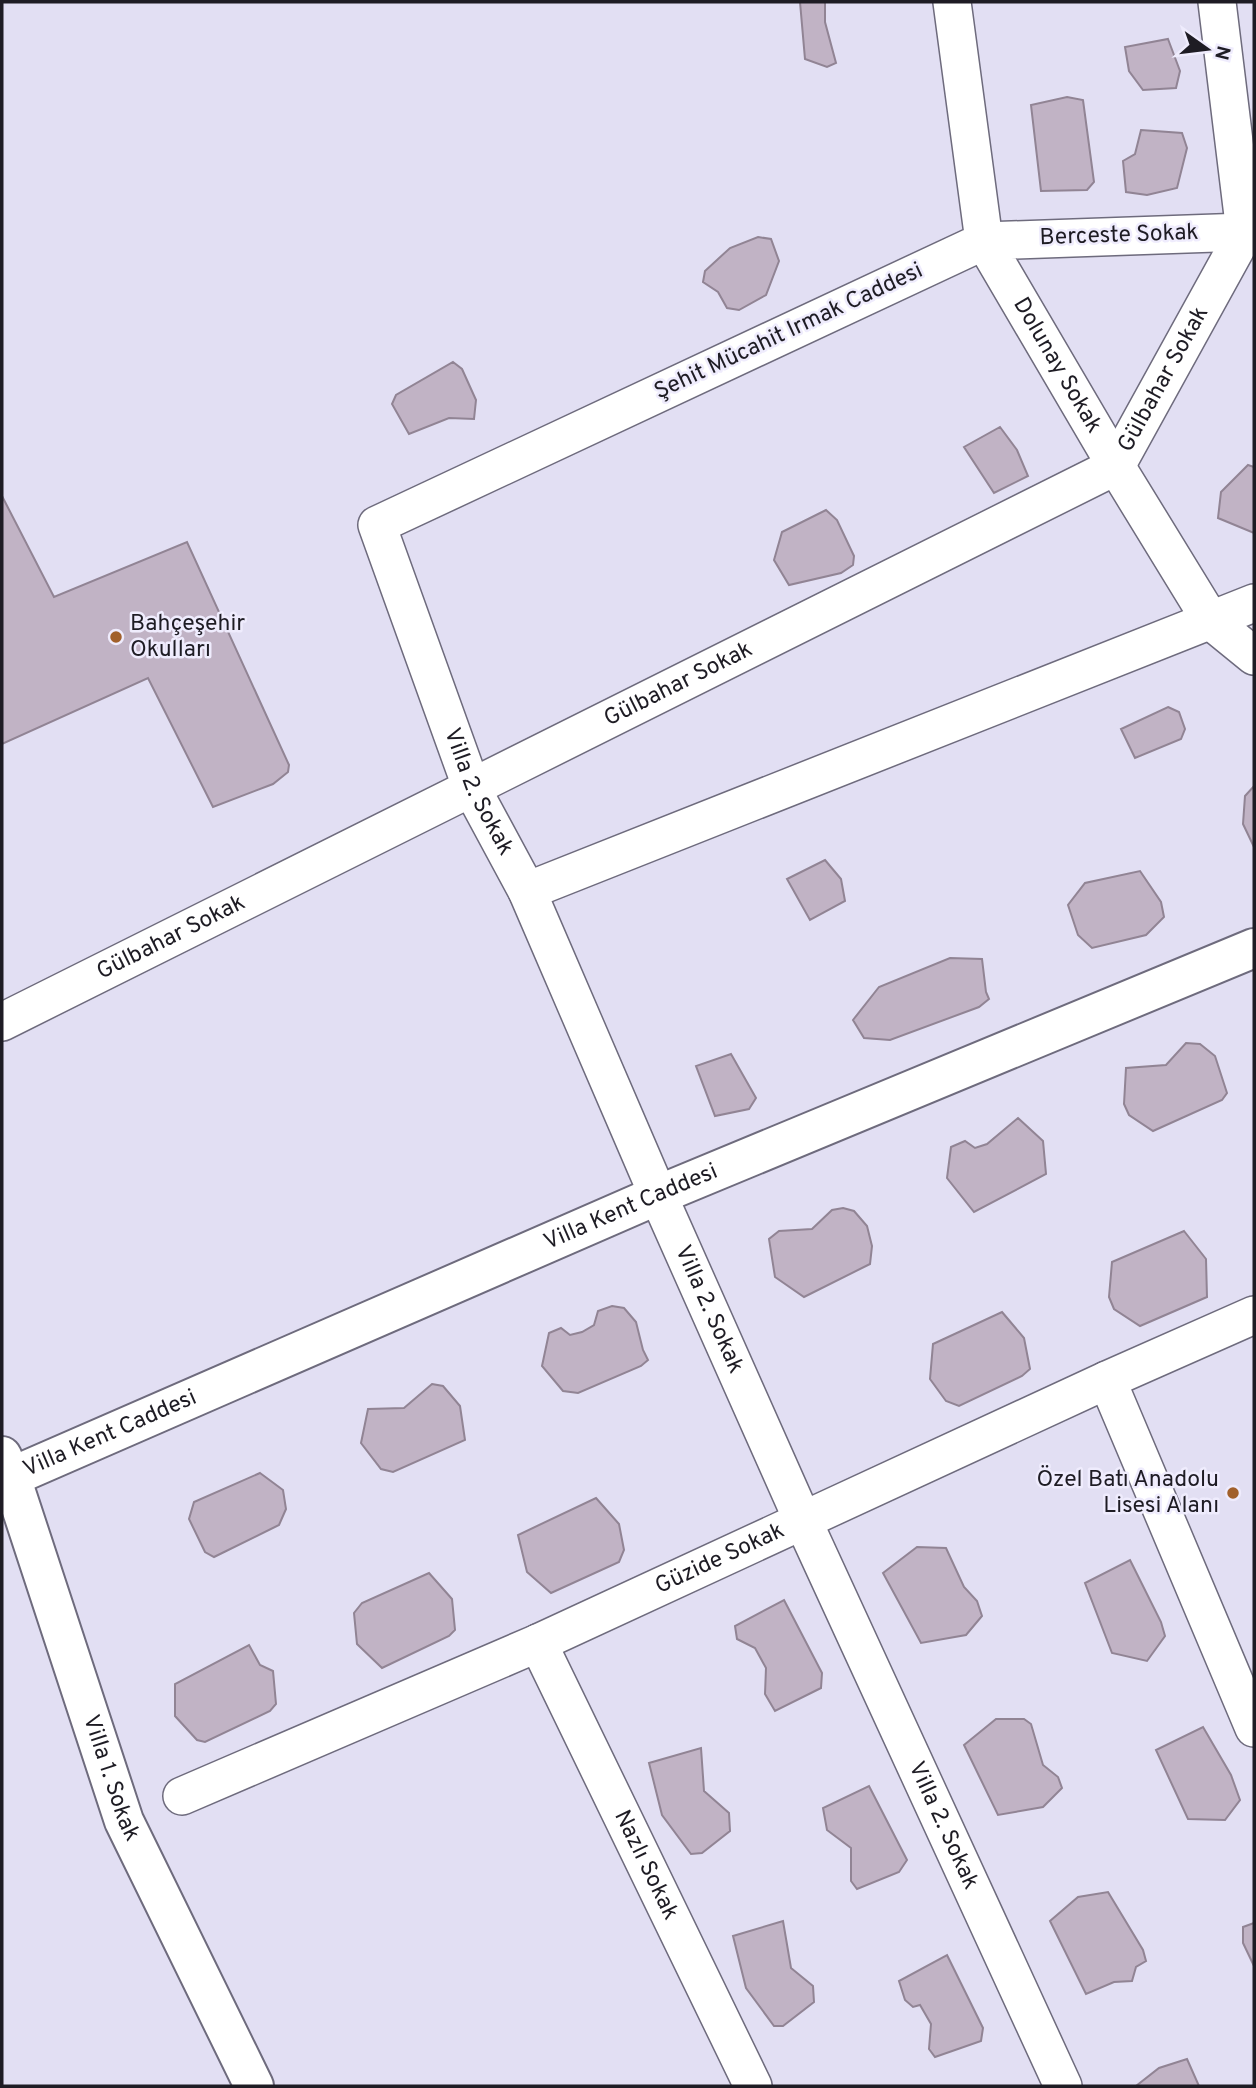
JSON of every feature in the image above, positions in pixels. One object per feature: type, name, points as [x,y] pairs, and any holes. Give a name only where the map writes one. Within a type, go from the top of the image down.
[{"type":"street","points":[[952,2],[984,240]]},
{"type":"street","points":[[1217,2],[1249,231]]},
{"type":"street","name":"Berceste Sokak","points":[[984,240],[1249,231]]},
{"type":"street","name":"Gülbahar Sokak","points":[[2,1022],[1115,466],[1249,231]]},
{"type":"street","name":"Dolunay Sokak","points":[[984,240],[1115,466],[1211,621],[1254,656]]},
{"type":"street","name":"Şehit Mücahit Irmak Caddesi","points":[[377,525],[984,240]]},
{"type":"street","name":"Villa 2. Sokak","points":[[377,525],[472,789],[527,891],[803,1521],[1063,2086]]},
{"type":"street","points":[[527,891],[1254,603]]},
{"type":"street","name":"Villa Kent Caddesi","points":[[7,1466],[1254,948]]},
{"type":"street","name":"Güzide Sokak","points":[[182,1796],[538,1643],[1107,1380],[1254,1315]]},
{"type":"street","points":[[1107,1380],[1254,1728]]},
{"type":"street","name":"Villa 1. Sokak","points":[[7,1466],[124,1821],[254,2086]]},
{"type":"street","name":"Nazlı Sokak","points":[[538,1643],[753,2086]]},
{"type":"building","points":[[800,2],[825,2],[825,22],[836,63],[827,67],[805,59]]},
{"type":"building","points":[[1168,39],[1180,71],[1176,88],[1143,90],[1129,71],[1125,47]]},
{"type":"building","points":[[1067,97],[1083,100],[1094,182],[1087,190],[1041,191],[1031,105]]},
{"type":"building","points":[[1141,130],[1182,133],[1187,148],[1177,188],[1147,195],[1126,192],[1123,161],[1135,154]]},
{"type":"building","points":[[758,237],[771,239],[779,261],[766,295],[739,310],[727,308],[718,292],[703,282],[705,271],[730,248]]},
{"type":"building","points":[[453,362],[462,369],[476,400],[474,419],[449,418],[409,434],[392,404],[396,395]]},
{"type":"building","points":[[1000,427],[1017,450],[1028,476],[994,493],[964,447]]},
{"type":"building","points":[[1248,465],[1254,467],[1254,533],[1218,518],[1221,492]]},
{"type":"building","name":"Bahçeşehir Okulları","points":[[2,496],[54,597],[187,542],[289,765],[288,772],[273,784],[213,807],[148,678],[2,744]]},
{"type":"building","points":[[826,510],[837,520],[854,556],[853,565],[841,573],[789,585],[774,560],[782,532]]},
{"type":"building","points":[[1168,707],[1179,712],[1185,729],[1181,739],[1135,758],[1121,729]]},
{"type":"building","points":[[1254,786],[1254,847],[1243,824],[1245,796]]},
{"type":"building","points":[[825,860],[841,879],[845,901],[810,920],[787,879]]},
{"type":"building","points":[[1140,871],[1161,902],[1164,917],[1146,935],[1092,948],[1078,935],[1068,905],[1085,883]]},
{"type":"building","points":[[950,958],[982,959],[989,999],[979,1007],[890,1040],[864,1038],[853,1020],[879,987]]},
{"type":"building","points":[[1186,1043],[1200,1044],[1215,1056],[1227,1093],[1222,1100],[1153,1131],[1129,1115],[1124,1104],[1126,1068],[1166,1065]]},
{"type":"building","points":[[731,1054],[756,1098],[749,1109],[715,1116],[696,1066]]},
{"type":"building","points":[[1018,1118],[1043,1141],[1046,1174],[974,1212],[947,1178],[951,1147],[965,1141],[975,1148],[987,1144]]},
{"type":"building","points":[[843,1208],[854,1211],[867,1226],[872,1246],[870,1264],[804,1297],[775,1277],[769,1239],[779,1231],[812,1229],[832,1210]]},
{"type":"building","points":[[1184,1231],[1206,1259],[1207,1297],[1140,1326],[1114,1309],[1109,1297],[1112,1262]]},
{"type":"building","points":[[612,1306],[624,1308],[636,1322],[648,1360],[641,1366],[578,1393],[563,1391],[542,1366],[549,1333],[561,1328],[570,1335],[582,1332],[594,1325],[598,1311]]},
{"type":"building","points":[[1002,1312],[1024,1338],[1030,1369],[1022,1376],[959,1406],[946,1401],[930,1379],[933,1344]]},
{"type":"building","points":[[432,1384],[443,1386],[460,1406],[465,1440],[393,1472],[381,1469],[361,1443],[368,1409],[404,1408]]},
{"type":"building","points":[[260,1473],[283,1490],[286,1509],[279,1525],[214,1557],[205,1552],[189,1519],[194,1502]]},
{"type":"building","points":[[596,1498],[619,1524],[624,1550],[619,1562],[551,1593],[527,1572],[518,1535]]},
{"type":"building","points":[[917,1547],[946,1548],[964,1587],[977,1601],[982,1616],[966,1635],[921,1643],[883,1573]]},
{"type":"building","points":[[1130,1560],[1161,1622],[1165,1636],[1147,1661],[1112,1653],[1085,1583]]},
{"type":"building","points":[[429,1573],[452,1599],[455,1630],[449,1636],[382,1668],[357,1644],[354,1613],[362,1603]]},
{"type":"building","points":[[784,1600],[822,1673],[821,1688],[775,1711],[765,1694],[766,1668],[755,1648],[737,1639],[735,1626]]},
{"type":"building","points":[[249,1645],[260,1665],[273,1671],[276,1704],[270,1711],[205,1742],[197,1740],[175,1716],[175,1684]]},
{"type":"building","points":[[996,1719],[1024,1719],[1031,1724],[1043,1765],[1058,1777],[1062,1788],[1043,1807],[998,1815],[964,1745]]},
{"type":"building","points":[[1203,1727],[1231,1775],[1240,1800],[1225,1820],[1188,1819],[1156,1750]]},
{"type":"building","points":[[701,1748],[704,1791],[729,1813],[730,1831],[702,1853],[691,1854],[662,1815],[649,1763]]},
{"type":"building","points":[[869,1786],[907,1860],[899,1872],[857,1889],[851,1881],[851,1848],[827,1830],[823,1808]]},
{"type":"building","points":[[1108,1892],[1143,1950],[1146,1961],[1136,1967],[1132,1981],[1114,1982],[1086,1994],[1050,1921],[1078,1897]]},
{"type":"building","points":[[783,1921],[791,1968],[813,1986],[814,2002],[783,2026],[774,2026],[746,1988],[733,1936]]},
{"type":"building","points":[[1254,1923],[1254,1966],[1243,1943],[1243,1927]]},
{"type":"building","points":[[947,1955],[983,2028],[981,2041],[935,2057],[929,2049],[931,2024],[920,2005],[913,2007],[905,2000],[899,1981]]},
{"type":"building","points":[[1187,2059],[1199,2086],[1136,2086],[1159,2068]]},
{"type":"place","name":"Bahçeşehir Okulları","points":[[116,637]]},
{"type":"place","name":"Özel Batı Anadolu Lisesi Alanı","points":[[1233,1493]]}]
